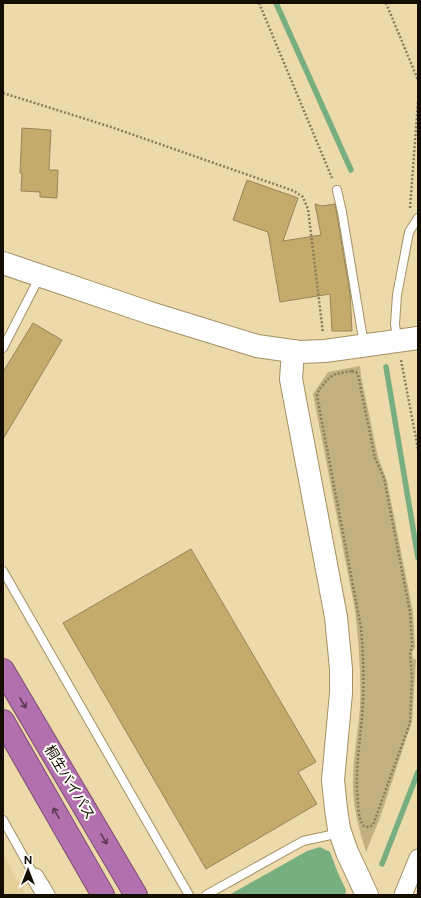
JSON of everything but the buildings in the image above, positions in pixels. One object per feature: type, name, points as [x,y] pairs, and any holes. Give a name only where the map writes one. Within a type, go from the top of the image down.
[{"type":"highway","name":"桐生バイパス","points":[[3,670],[136,895]]},
{"type":"highway","name":"桐生バイパス","points":[[3,721],[103,895]]},
{"type":"street","points":[[3,263],[150,313],[257,346],[293,351],[325,351],[364,346],[405,345]]},
{"type":"street","points":[[293,351],[291,379],[336,617],[341,669],[341,693],[333,780],[336,809],[340,833],[353,869],[367,895]]},
{"type":"street","points":[[403,895],[418,858]]},
{"type":"street","points":[[35,877],[46,895]]},
{"type":"lane","points":[[337,190],[364,346]]},
{"type":"lane","points":[[405,345],[395,324],[396,306],[409,232],[418,218]]},
{"type":"lane","points":[[3,348],[40,275]]},
{"type":"lane","points":[[3,571],[189,895]]},
{"type":"lane","points":[[3,820],[35,877]]},
{"type":"lane","points":[[206,895],[303,841],[340,833]]},
{"type":"path","points":[[259,3],[337,190]]},
{"type":"path","points":[[386,3],[418,80]]},
{"type":"path","points":[[3,93],[133,135],[294,191],[303,197],[308,209],[325,351]]},
{"type":"path","points":[[409,232],[418,102]]},
{"type":"path","points":[[405,345],[418,449]]},
{"type":"path","points":[[352,371],[356,372],[358,375],[375,458],[384,478],[410,612],[412,642],[410,652],[412,678],[410,723],[373,825],[369,827],[364,826],[362,823],[358,810],[356,774],[362,718],[364,671],[358,612],[317,396],[317,392],[333,374],[352,371]]},
{"type":"shaded area","points":[[360,366],[378,457],[387,481],[413,612],[415,648],[412,652],[413,659],[416,659],[412,721],[380,818],[366,852],[356,817],[353,789],[353,771],[360,708],[358,635],[355,610],[313,394],[328,372]]},
{"type":"shaded area","points":[[320,847],[330,852],[346,890],[345,895],[229,895],[307,851]]},
{"type":"shaded area","points":[[3,855],[16,878],[26,895],[3,895]]},
{"type":"waterway","points":[[276,3],[351,170]]},
{"type":"waterway","points":[[386,367],[418,558]]},
{"type":"waterway","points":[[382,864],[418,772]]}]
